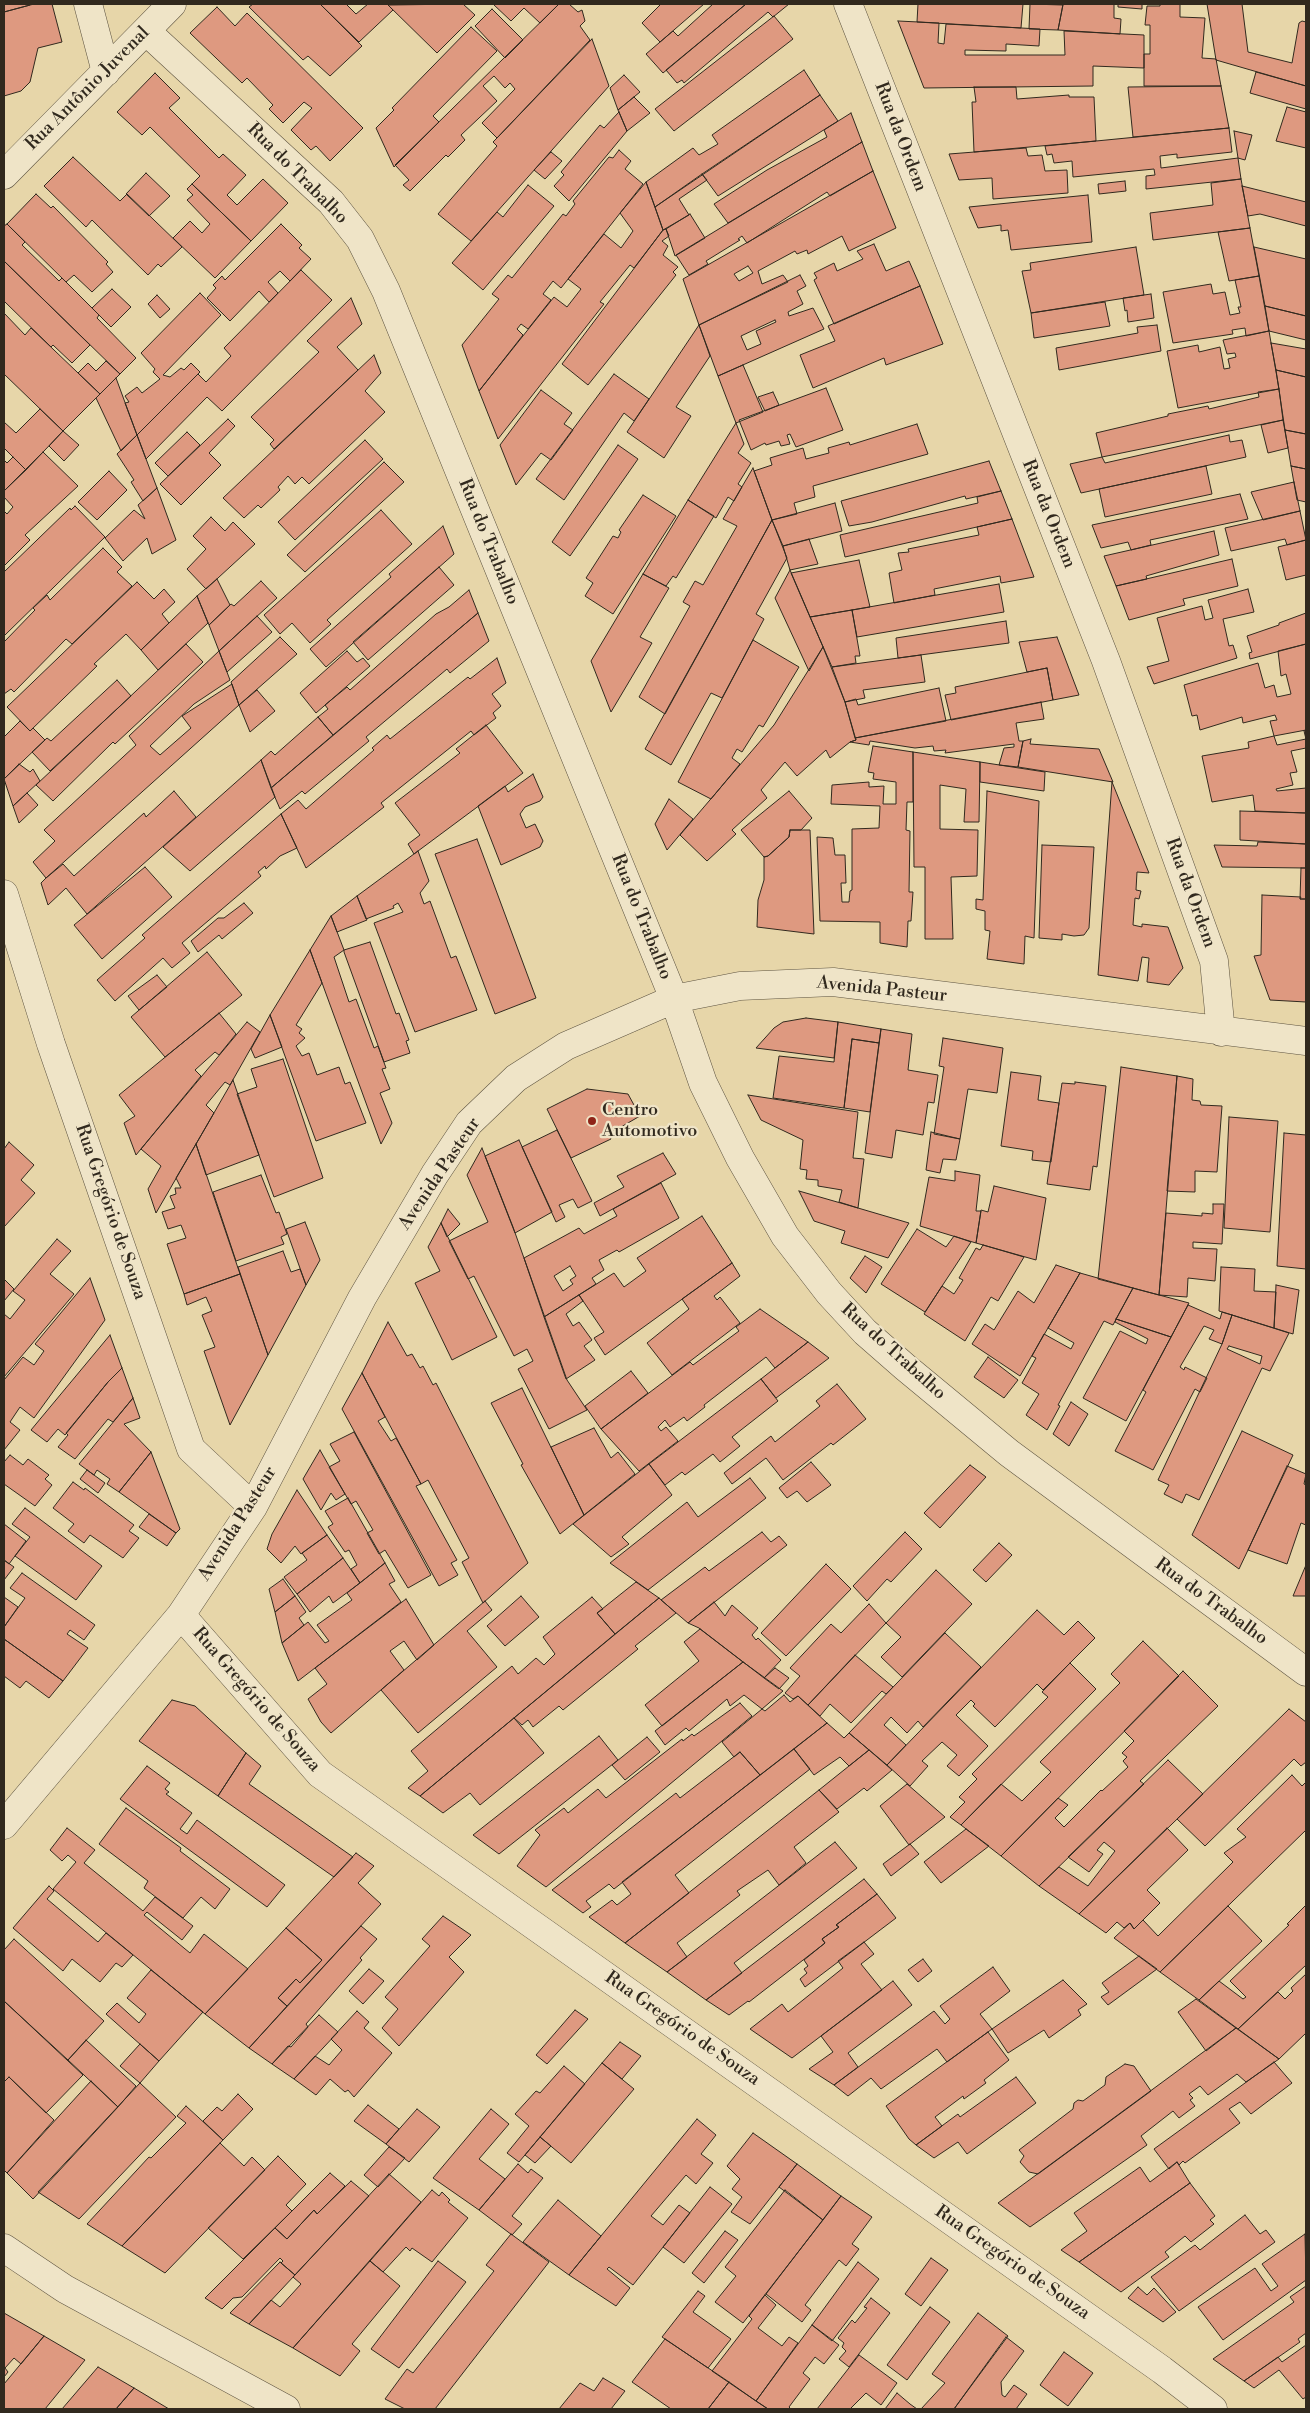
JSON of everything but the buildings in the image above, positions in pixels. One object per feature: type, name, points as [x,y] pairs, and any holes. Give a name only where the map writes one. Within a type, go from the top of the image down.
[{"type":"street","points":[[88,4],[106,72]]},
{"type":"street","name":"Rua Antônio Juvenal","points":[[4,175],[172,4]]},
{"type":"street","name":"Rua da Ordem","points":[[848,4],[1106,661],[1214,961],[1221,1032]]},
{"type":"street","name":"Rua do Trabalho","points":[[146,31],[331,202],[360,239],[386,291],[674,999],[704,1083],[740,1158],[785,1236],[829,1293],[859,1325],[905,1367],[1009,1453],[1302,1664]]},
{"type":"street","name":"Rua Gregório de Souza","points":[[4,894],[52,1044],[191,1449],[253,1507]]},
{"type":"street","name":"Avenida Pasteur","points":[[4,1825],[181,1615],[253,1507],[362,1298],[435,1174],[469,1123],[516,1078],[566,1046],[674,999],[740,986],[833,982],[1221,1032],[1306,1041]]},
{"type":"street","name":"Rua Gregório de Souza","points":[[181,1615],[320,1774],[1154,2364],[1214,2409]]},
{"type":"street","points":[[4,2248],[65,2289],[286,2409]]},
{"type":"place","name":"Centro Automotivo","points":[[592,1121]]}]
